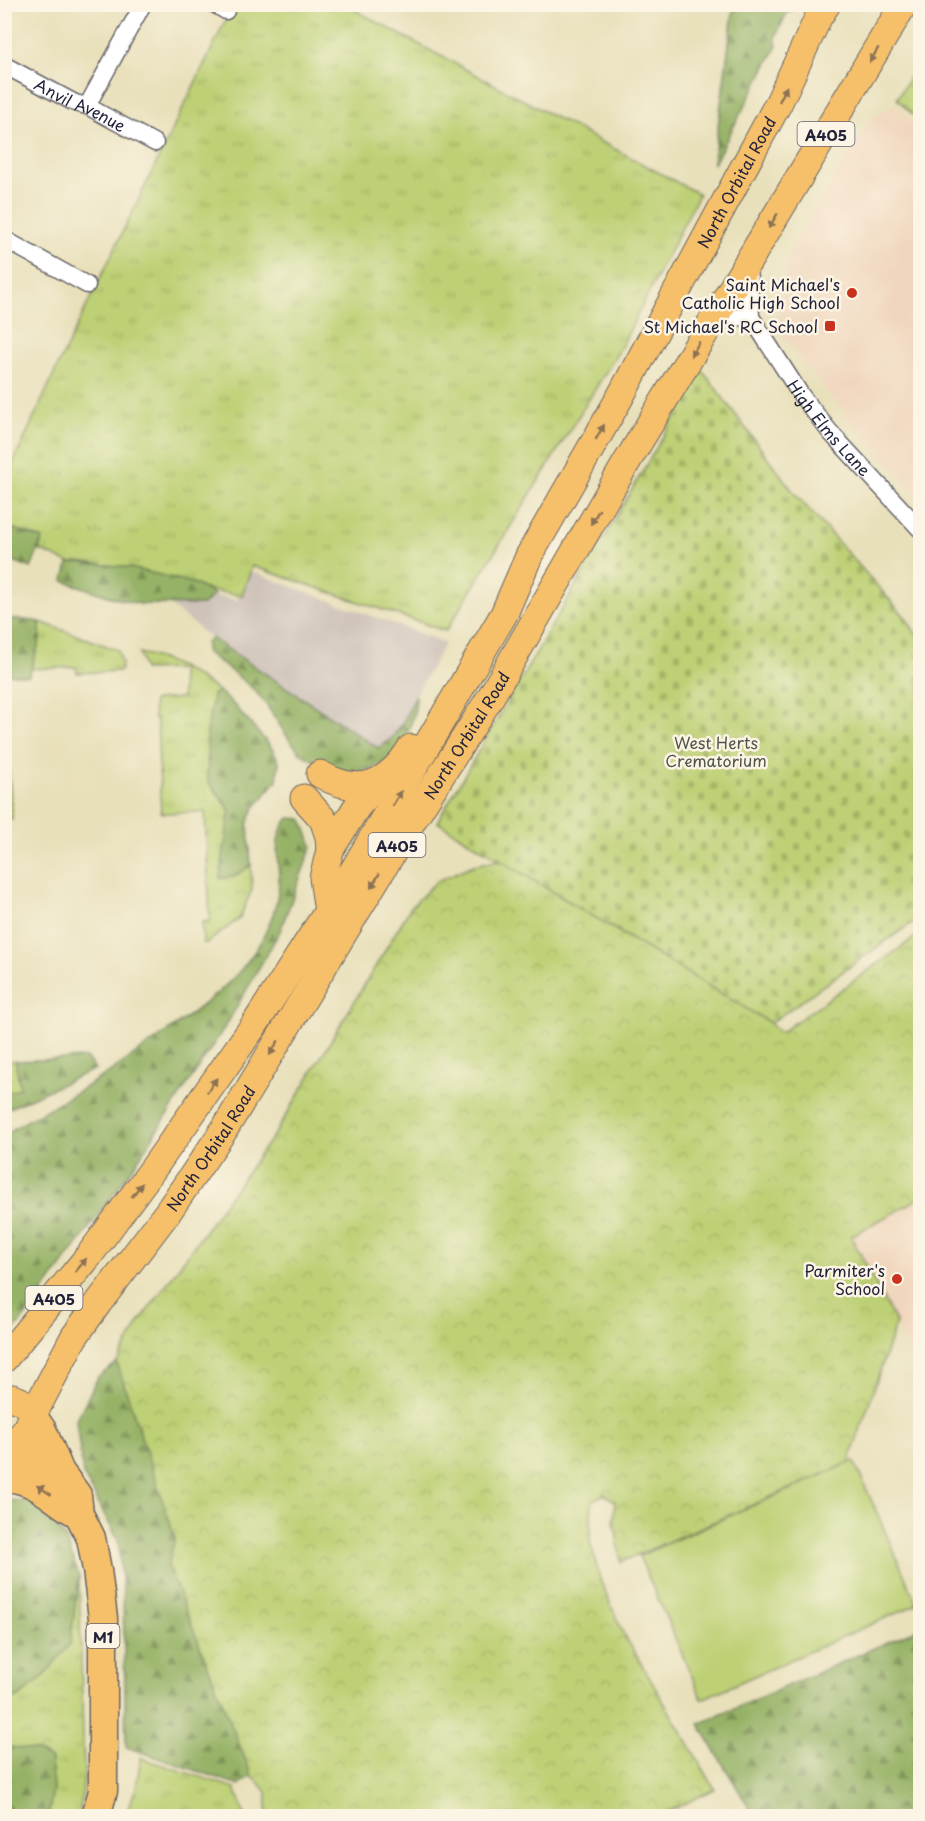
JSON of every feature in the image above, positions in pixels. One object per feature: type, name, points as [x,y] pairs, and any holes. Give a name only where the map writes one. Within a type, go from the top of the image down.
[{"type":"highway","name":"North Orbital Road","points":[[4,1449],[23,1434],[53,1374],[75,1337],[167,1213],[230,1121],[397,845],[490,698],[625,465],[904,4]]},
{"type":"highway","name":"North Orbital Road","points":[[4,1359],[88,1257],[150,1173],[255,1024],[328,911],[504,614],[529,556],[619,399],[758,142],[802,54],[821,8]]},
{"type":"highway","name":"A405","points":[[372,784],[397,769],[529,556]]},
{"type":"highway","points":[[320,774],[333,782],[344,785],[372,784],[369,793],[356,808],[330,850],[323,878],[328,911]]},
{"type":"highway","points":[[304,798],[327,826],[330,850]]},
{"type":"highway","points":[[4,1396],[13,1397],[25,1403],[33,1418]]},
{"type":"highway","name":"M1","points":[[33,1418],[42,1430],[60,1472],[76,1495],[79,1514],[91,1538],[97,1570],[103,1618],[103,1791],[96,1816]]},
{"type":"highway","name":"M1","points":[[4,1449],[30,1456],[60,1472]]},
{"type":"highway","points":[[4,1477],[28,1481],[44,1489],[61,1505],[79,1514]]},
{"type":"highway","name":"M1","points":[[85,1816],[102,1762]]},
{"type":"street","points":[[87,106],[143,4]]},
{"type":"street","name":"Anvil Avenue","points":[[4,65],[155,143]]},
{"type":"street","points":[[4,239],[87,285]]},
{"type":"street","name":"High Elms Lane","points":[[747,263],[751,317],[801,395],[830,432],[921,529]]},
{"type":"street","points":[[714,318],[751,317]]},
{"type":"shaded area","name":"Saint Michael's Catholic High School","points":[[895,104],[920,128],[920,497],[858,429],[800,359],[779,328],[786,258],[870,119]]},
{"type":"shaded area","points":[[247,570],[445,643],[412,701],[403,722],[392,738],[378,749],[211,638],[170,605],[177,589],[237,600]]},
{"type":"shaded area","name":"Parmiter's School","points":[[920,1198],[920,1371],[851,1236]]},
{"type":"green space","points":[[233,5],[350,5],[349,7],[699,194],[620,349],[446,631],[252,566],[242,596],[183,585],[110,581],[5,535],[5,481],[60,361]]},
{"type":"green space","points":[[734,5],[796,5],[794,10],[788,11],[775,38],[777,46],[713,165]]},
{"type":"green space","points":[[920,59],[920,122],[897,99]]},
{"type":"green space","name":"West Herts Crematorium","points":[[702,370],[795,494],[906,618],[920,640],[920,917],[770,1023],[437,822]]},
{"type":"green space","points":[[5,526],[43,539],[31,568],[5,558]]},
{"type":"green space","points":[[77,562],[127,567],[193,583],[214,594],[203,605],[140,604],[64,581],[68,564]]},
{"type":"green space","points":[[5,619],[40,622],[40,639],[29,676],[5,674]]},
{"type":"green space","points":[[40,622],[118,650],[122,664],[120,671],[77,673],[76,667],[31,669],[40,639]]},
{"type":"green space","points":[[211,638],[378,748],[392,738],[403,722],[416,695],[414,713],[403,743],[384,763],[357,771],[332,768],[308,758],[293,744],[256,692],[206,652],[206,643]]},
{"type":"green space","points":[[139,653],[172,663],[219,691],[213,695],[208,781],[230,810],[220,878],[234,877],[251,865],[252,889],[240,918],[207,943],[203,943],[202,922],[210,921],[205,812],[161,813],[157,719],[154,719],[153,702],[182,698],[181,669],[144,670]]},
{"type":"green space","points":[[219,691],[271,747],[279,761],[277,780],[253,810],[248,823],[251,865],[234,877],[220,878],[230,810],[208,781],[207,731],[213,695]]},
{"type":"green space","points":[[5,769],[9,769],[12,819],[5,819]]},
{"type":"green space","points":[[289,818],[302,819],[312,846],[280,931],[228,1022],[132,1169],[21,1322],[5,1338],[5,1137],[13,1129],[122,1064],[205,1003],[235,977],[259,945],[272,917],[279,883],[278,842],[283,826]]},
{"type":"green space","points":[[500,860],[770,1023],[780,1033],[920,934],[920,1198],[851,1236],[896,1323],[849,1463],[621,1562],[614,1520],[615,1501],[604,1494],[592,1501],[590,1541],[601,1582],[623,1633],[715,1789],[659,1816],[267,1816],[267,1792],[252,1776],[168,1566],[175,1538],[117,1363],[140,1321],[278,1129],[411,907],[437,881],[474,865]]},
{"type":"green space","points":[[86,1058],[95,1069],[5,1110],[4,1094],[20,1087],[15,1061]]},
{"type":"green space","points":[[5,1061],[15,1061],[20,1088],[5,1094]]},
{"type":"green space","points":[[117,1363],[175,1538],[168,1566],[252,1776],[239,1785],[126,1747],[123,1590],[118,1540],[83,1474],[76,1421],[98,1377]]},
{"type":"green space","points":[[854,1461],[917,1604],[702,1699],[639,1556]]},
{"type":"green space","points":[[5,1500],[29,1501],[49,1516],[66,1539],[79,1576],[70,1644],[43,1677],[20,1696],[5,1704]]},
{"type":"green space","points":[[79,1576],[84,1777],[81,1806],[78,1816],[48,1816],[53,1789],[5,1746],[5,1704],[20,1696],[70,1644]]},
{"type":"green space","points":[[920,1628],[920,1816],[754,1816],[699,1724]]},
{"type":"green space","points":[[5,1746],[37,1751],[51,1759],[53,1789],[48,1816],[5,1816]]},
{"type":"green space","points":[[141,1758],[235,1788],[245,1816],[125,1816],[136,1788]]},
{"type":"place","name":"Saint Michael's Catholic High School","points":[[852,293]]},
{"type":"place","name":"St Michael's RC School","points":[[830,326]]},
{"type":"place","name":"Parmiter's School","points":[[897,1279]]}]
